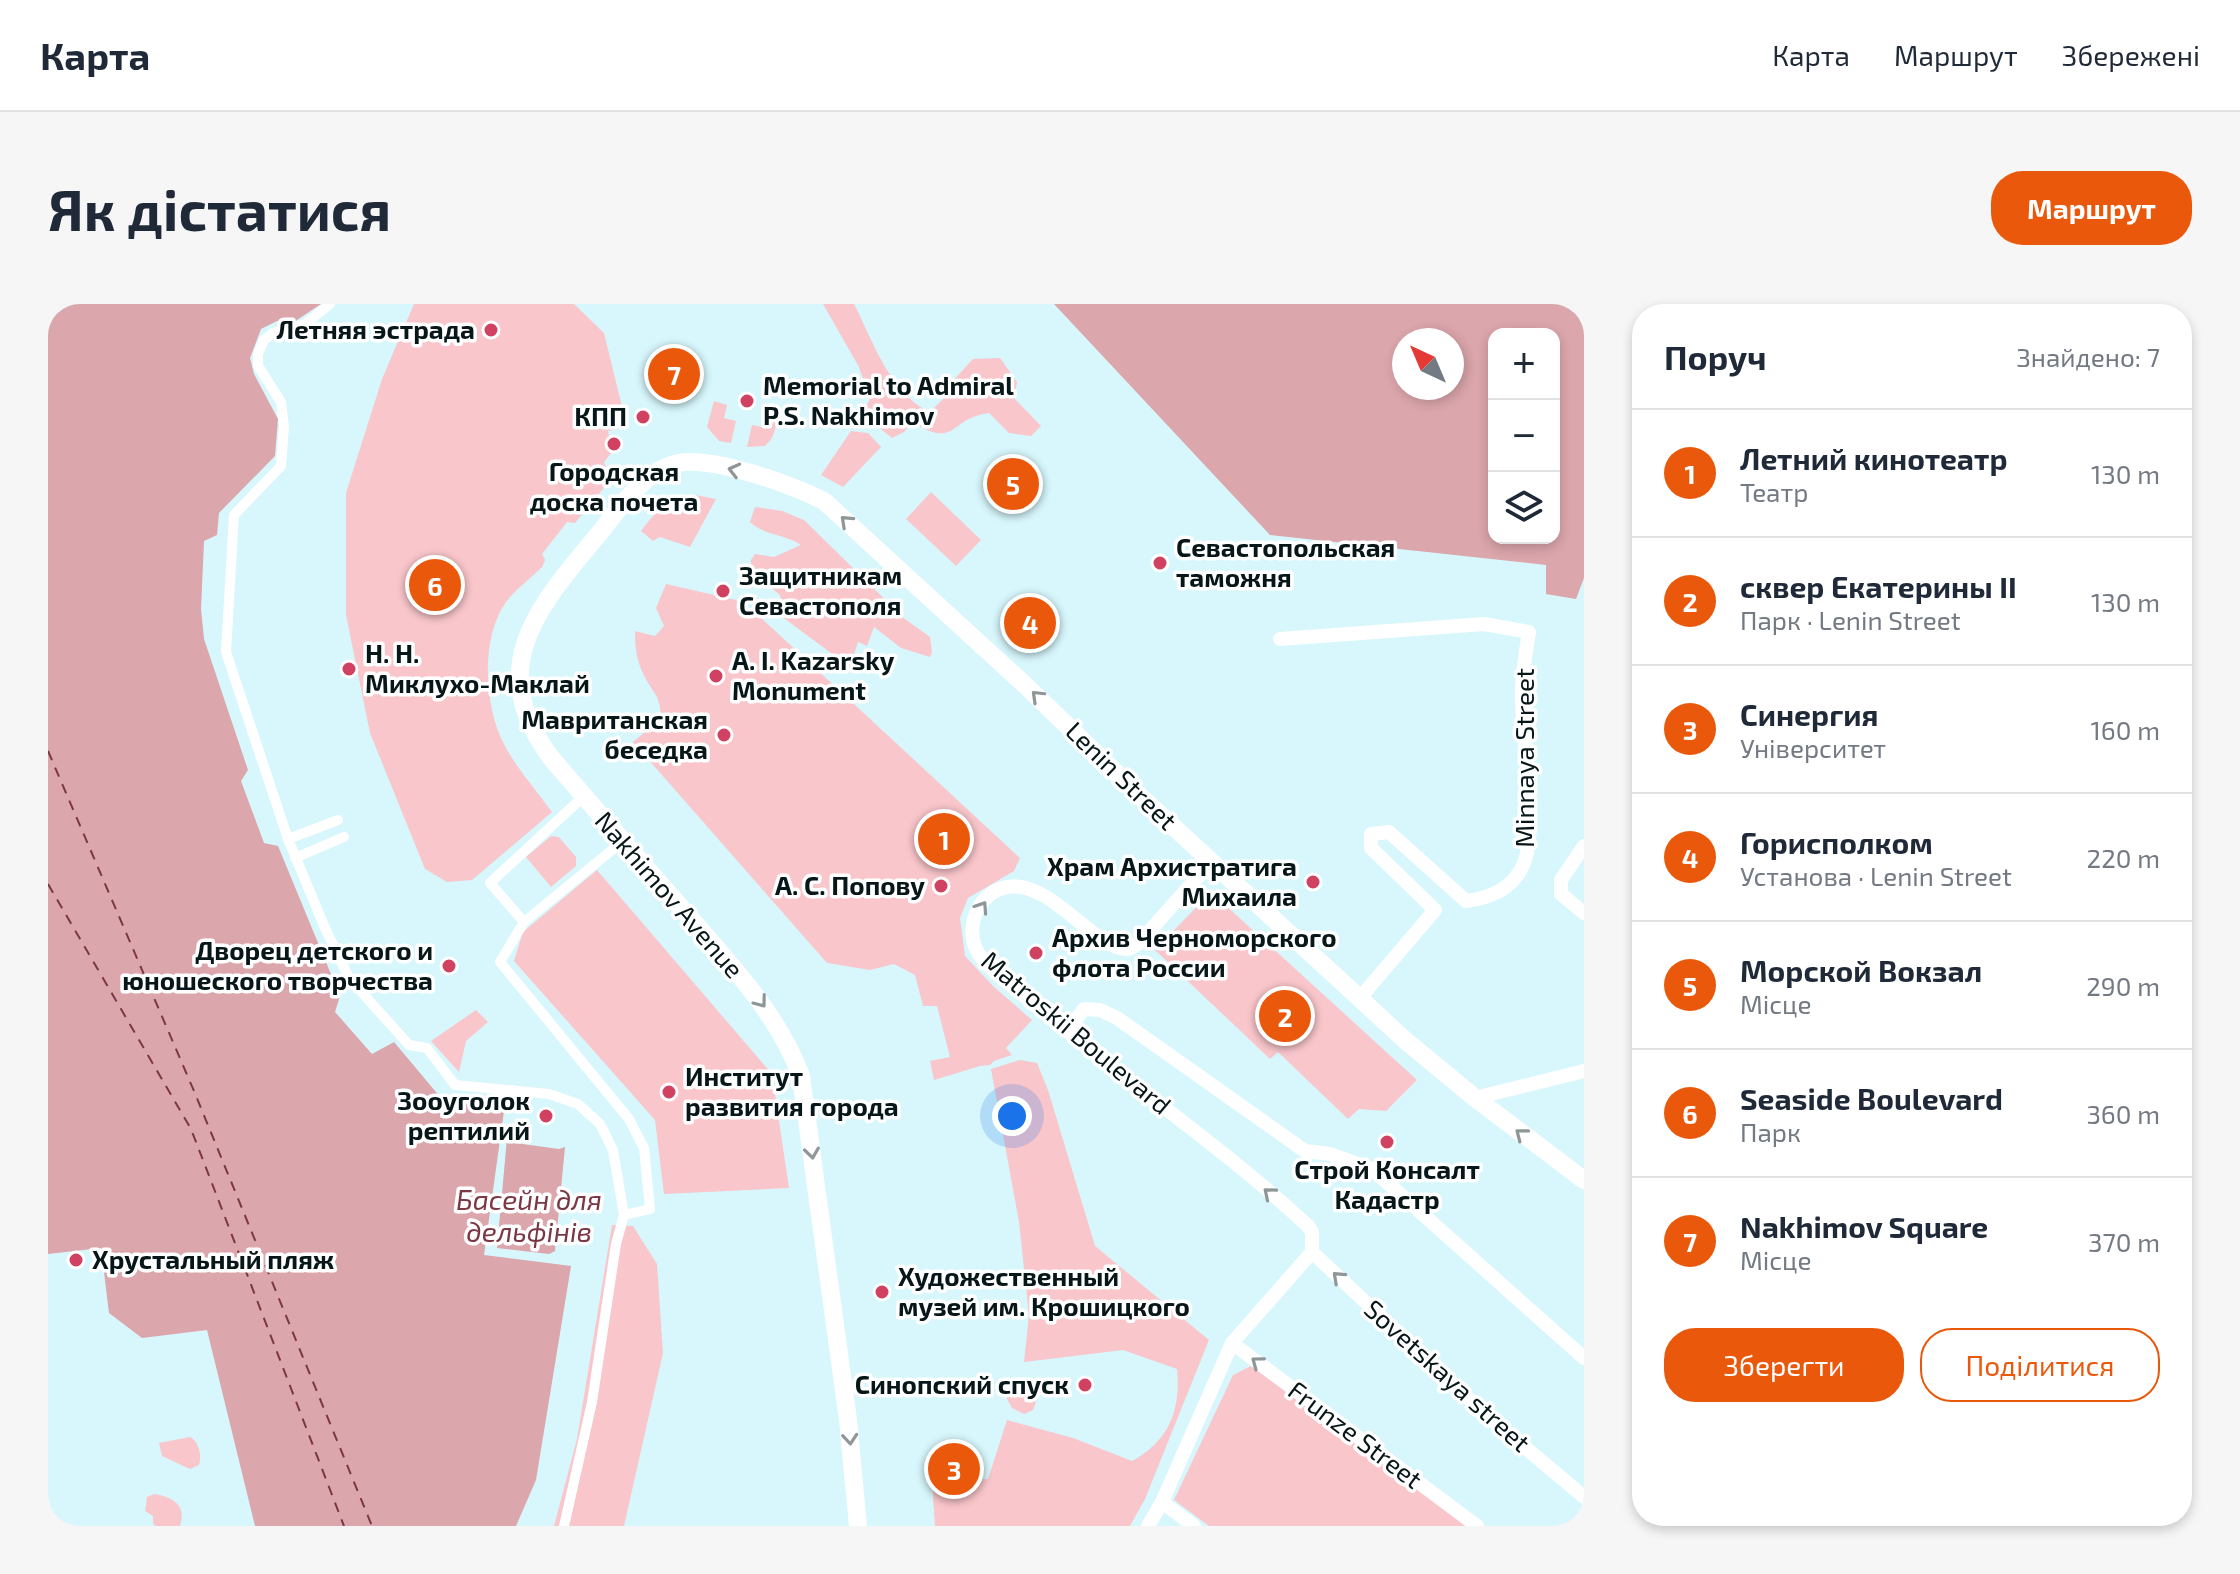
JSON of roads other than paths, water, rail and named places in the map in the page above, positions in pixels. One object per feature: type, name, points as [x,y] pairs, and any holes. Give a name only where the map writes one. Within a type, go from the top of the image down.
[{"type":"main road","name":"Nakhimov Avenue","points":[[808,493],[786,484],[694,461],[675,463],[657,471],[642,484],[552,592],[526,635],[521,660],[522,692],[528,717],[541,744],[764,1006],[789,1044],[801,1076],[848,1420],[858,1526]]},
{"type":"main road","name":"Lenin Street","points":[[808,493],[824,501],[1025,685],[1359,999],[1475,1098],[1584,1180]]},
{"type":"street","points":[[330,304],[305,324],[273,333],[264,340],[258,354],[258,366],[281,402],[284,427],[281,466],[234,515],[226,652],[295,858],[349,978],[409,1045],[427,1048],[455,1085],[549,1094],[578,1104],[600,1124],[613,1150],[624,1215],[616,1244],[592,1402],[564,1526]]},
{"type":"street","name":"Minnaya Street","points":[[1280,639],[1484,624],[1529,632],[1522,691],[1530,841],[1523,866],[1500,893],[1466,901],[1389,832],[1371,834],[1371,848],[1435,910],[1359,999]]},
{"type":"street","points":[[524,922],[490,883],[584,796]]},
{"type":"street","points":[[288,839],[338,820]]},
{"type":"street","points":[[295,858],[344,837]]},
{"type":"street","points":[[623,841],[524,922],[500,962],[629,1119],[644,1148],[650,1209],[624,1215]]},
{"type":"street","points":[[1584,846],[1561,880],[1561,894],[1584,913]]},
{"type":"street","name":"Matroskii Boulevard","points":[[1212,861],[1138,944],[1129,949],[1113,946],[1039,892],[1019,886],[1004,888],[984,900],[973,922],[976,948],[982,959],[1067,1031],[1303,1222],[1312,1232],[1312,1252]]},
{"type":"street","points":[[1067,1031],[1084,1009],[1100,1010],[1117,1018],[1305,1151],[1330,1154],[1372,1169],[1584,1358]]},
{"type":"street","points":[[1475,1098],[1584,1071]]},
{"type":"street","points":[[1148,1526],[1162,1502],[1232,1343],[1312,1252]]},
{"type":"street","name":"Sovetskaya street","points":[[1312,1252],[1483,1412],[1584,1497]]},
{"type":"street","name":"Frunze Street","points":[[1232,1343],[1477,1526]]},
{"type":"street","points":[[1162,1502],[1194,1526]]},
{"type":"water","points":[[48,304],[321,304],[291,324],[277,321],[261,329],[250,358],[254,374],[278,419],[275,456],[219,513],[217,535],[204,541],[201,609],[204,639],[248,770],[241,781],[264,843],[278,846],[340,996],[335,1012],[372,1054],[394,1042],[441,1098],[505,1104],[484,1255],[571,1266],[536,1480],[516,1526],[255,1526],[207,1330],[142,1338],[109,1313],[101,1248],[48,1254]]},
{"type":"water","points":[[1054,304],[1584,304],[1584,578],[1576,599],[1546,594],[1546,565],[1270,535]]},
{"type":"water","name":"Басейн для дельфiнiв","points":[[507,1138],[514,1139],[515,1143],[559,1149],[565,1147],[555,1251],[549,1254],[497,1248]]},
{"type":"place","name":"Летняя эстрада","points":[[491,330]]},
{"type":"place","name":"Nakhimov Square","points":[[674,374]]},
{"type":"place","name":"Memorial to Admiral P.S. Nakhimov","points":[[747,401]]},
{"type":"place","name":"КПП","points":[[643,417]]},
{"type":"place","name":"Городская доска почета","points":[[614,444]]},
{"type":"place","name":"Морской Вокзал","points":[[1013,484]]},
{"type":"place","name":"Севастопольская таможня","points":[[1160,563]]},
{"type":"place","name":"Seaside Boulevard","points":[[435,585]]},
{"type":"place","name":"Защитникам Севастополя","points":[[723,591]]},
{"type":"place","name":"Горисполком","points":[[1030,623]]},
{"type":"place","name":"Н. Н. Миклухо-Маклай","points":[[349,669]]},
{"type":"place","name":"A. I. Kazarsky Monument","points":[[716,676]]},
{"type":"place","name":"Мавританская беседка","points":[[724,735]]},
{"type":"place","name":"Летний кинотеатр","points":[[944,839]]},
{"type":"place","name":"Храм Архистратига Михаила","points":[[1313,882]]},
{"type":"place","name":"А. С. Попову","points":[[941,886]]},
{"type":"place","name":"Архив Черноморского флота России","points":[[1036,953]]},
{"type":"place","name":"Дворец детского и юношеского творчества","points":[[449,966]]},
{"type":"place","name":"cквер Екатерины II","points":[[1285,1016]]},
{"type":"place","name":"Институт развития города","points":[[669,1092]]},
{"type":"place","name":"Зооуголок рептилий","points":[[546,1116]]},
{"type":"place","name":"Строй Консалт Кадастр","points":[[1387,1142]]},
{"type":"place","name":"Хрустальный пляж","points":[[76,1260]]},
{"type":"place","name":"Художественный музей им. Крошицкого","points":[[882,1292]]},
{"type":"place","name":"Синопский спуск","points":[[1085,1385]]},
{"type":"place","name":"Синергия","points":[[954,1469]]}]
